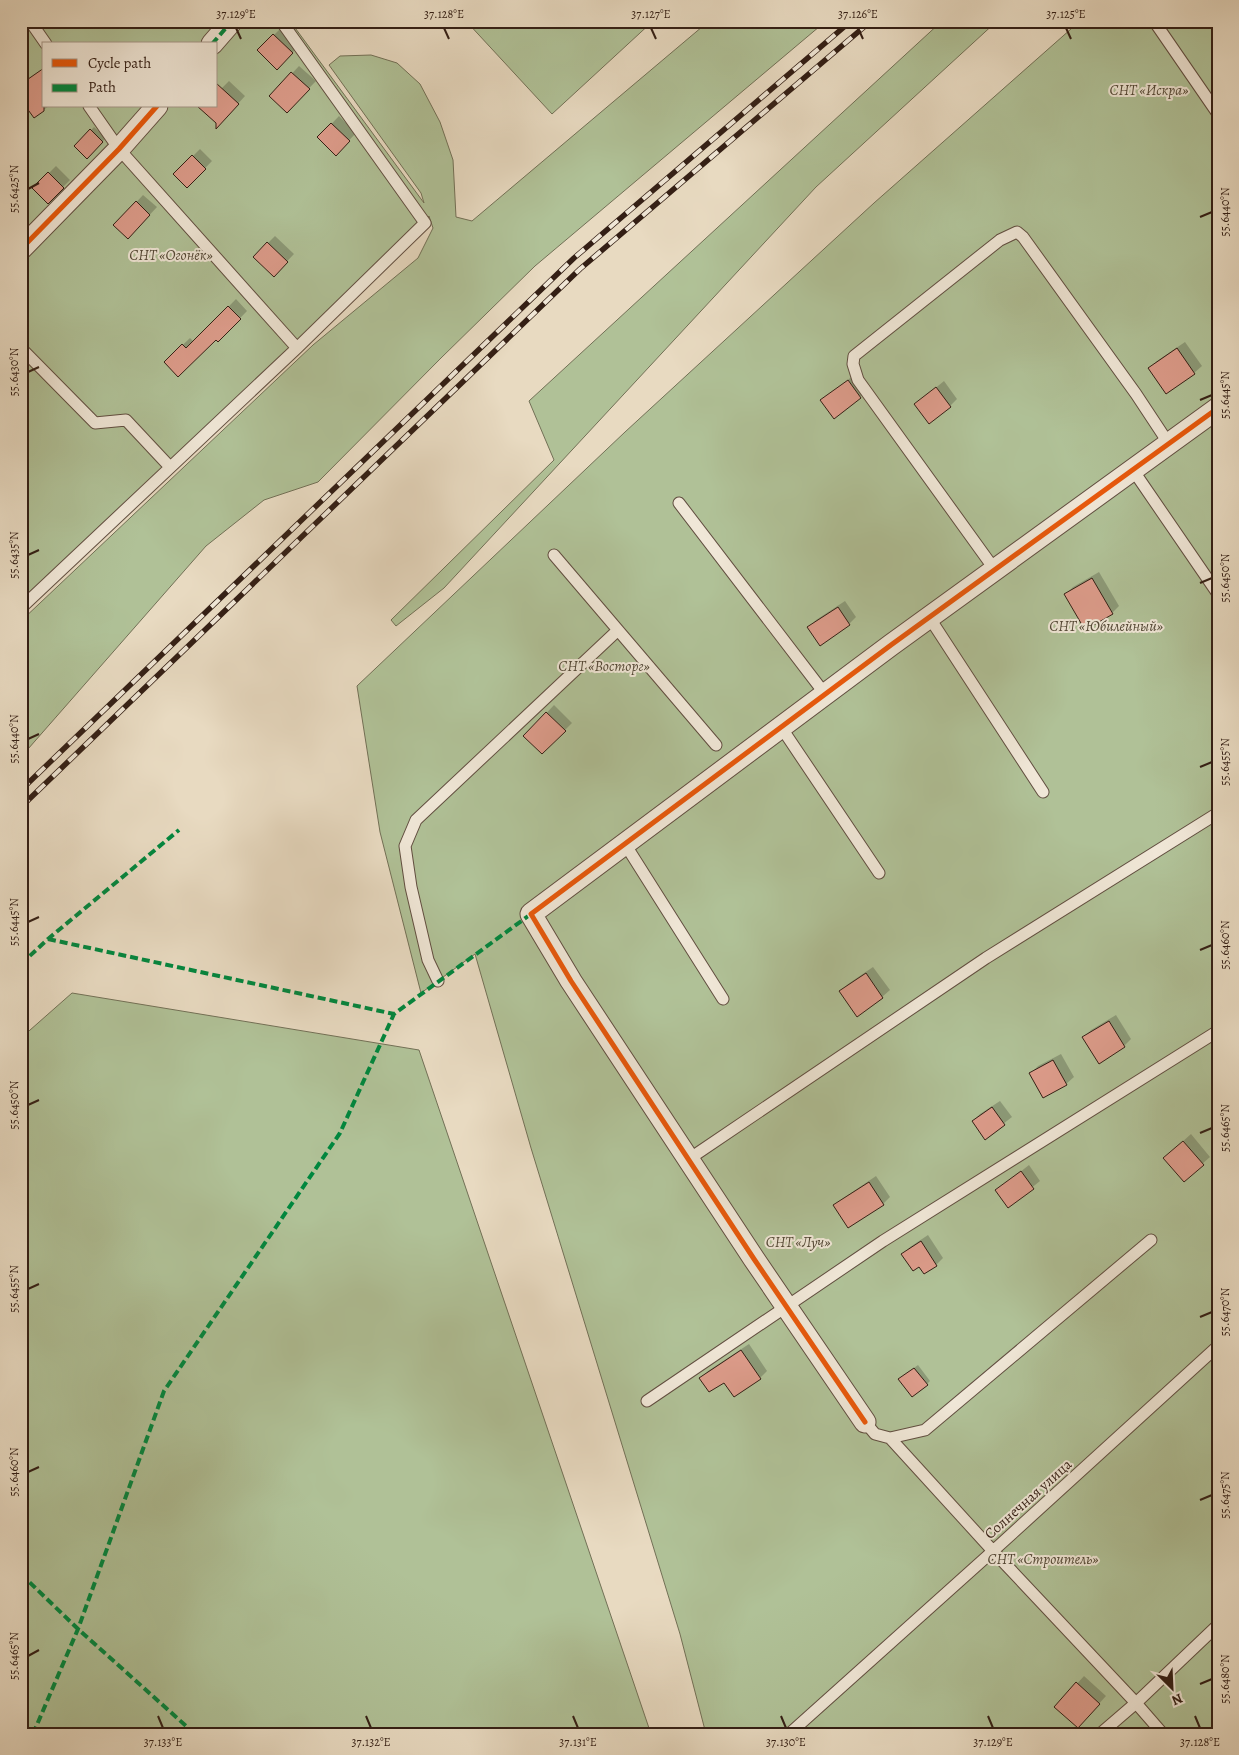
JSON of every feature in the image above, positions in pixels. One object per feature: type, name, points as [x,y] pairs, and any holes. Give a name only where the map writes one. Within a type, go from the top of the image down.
[{"type":"street","points":[[214,42],[232,21]]},
{"type":"street","points":[[21,249],[120,149],[155,108]]},
{"type":"street","points":[[865,1422],[571,981],[532,914],[929,617],[1218,408]]},
{"type":"lane","points":[[30,21],[45,42]]},
{"type":"lane","points":[[21,608],[297,348],[425,223],[281,21]]},
{"type":"lane","points":[[1154,21],[1218,114]]},
{"type":"lane","points":[[91,108],[120,149],[297,348]]},
{"type":"lane","points":[[995,570],[858,380],[853,364],[854,356],[1000,240],[1017,232],[1023,237],[1136,394],[1169,444]]},
{"type":"lane","points":[[21,348],[96,423],[126,420],[170,467]]},
{"type":"lane","points":[[1133,470],[1218,594]]},
{"type":"lane","points":[[678,503],[825,694]]},
{"type":"lane","points":[[554,555],[716,745]]},
{"type":"lane","points":[[929,617],[1043,792]]},
{"type":"lane","points":[[438,981],[426,951],[411,887],[404,846],[416,820],[618,630]]},
{"type":"lane","points":[[781,727],[879,873]]},
{"type":"lane","points":[[689,1159],[986,958],[1218,813]]},
{"type":"lane","points":[[625,844],[723,999]]},
{"type":"lane","points":[[647,1401],[883,1242],[1218,1031]]},
{"type":"lane","points":[[865,1422],[875,1434],[890,1438],[926,1430],[1151,1240]]},
{"type":"lane","name":"Солнечная улица","points":[[789,1734],[1218,1346]]},
{"type":"lane","points":[[890,1438],[1163,1734]]},
{"type":"lane","points":[[1100,1734],[1136,1703],[1218,1625]]},
{"type":"green space","name":"СНТ «Огонёк»","points":[[21,21],[290,21],[424,203],[421,193],[329,65],[340,56],[371,55],[397,63],[420,84],[440,122],[453,160],[456,217],[472,221],[709,21],[826,21],[535,266],[318,482],[264,500],[206,546],[21,757],[21,621],[313,345],[418,258],[433,228],[429,216],[21,604]]},
{"type":"green space","points":[[466,21],[653,21],[552,114]]},
{"type":"green space","points":[[942,21],[997,21],[816,187],[444,588],[396,626],[391,620],[554,460],[529,401]]},
{"type":"green space","points":[[1080,21],[1218,21],[1218,1734],[706,1734],[680,1634],[531,1148],[475,954],[421,993],[380,832],[357,686],[625,432],[874,203]]},
{"type":"green space","points":[[72,993],[419,1050],[651,1734],[21,1734],[21,1038]]},
{"type":"building","points":[[273,34],[293,53],[277,70],[257,50]]},
{"type":"building","points":[[42,69],[42,108],[44,108],[44,111],[34,118],[21,100],[21,84]]},
{"type":"building","points":[[291,72],[310,89],[287,113],[269,96]]},
{"type":"building","points":[[218,85],[239,104],[216,129],[216,123],[199,108],[218,108]]},
{"type":"building","points":[[331,123],[350,141],[336,156],[317,137]]},
{"type":"building","points":[[90,129],[103,142],[87,159],[74,146]]},
{"type":"building","points":[[192,155],[206,169],[187,188],[173,174]]},
{"type":"building","points":[[48,172],[64,188],[48,204],[32,188]]},
{"type":"building","points":[[136,201],[150,215],[128,239],[113,225]]},
{"type":"building","points":[[267,242],[288,262],[274,277],[253,257]]},
{"type":"building","points":[[228,306],[241,319],[178,377],[164,362],[182,344],[186,348]]},
{"type":"building","points":[[1177,348],[1195,374],[1166,394],[1148,368]]},
{"type":"building","points":[[848,380],[861,398],[834,419],[820,400]]},
{"type":"building","points":[[936,387],[951,407],[929,424],[914,404]]},
{"type":"building","points":[[1092,578],[1113,614],[1085,630],[1064,594]]},
{"type":"building","points":[[838,607],[850,625],[820,646],[807,627]]},
{"type":"building","points":[[546,712],[566,731],[542,754],[523,736]]},
{"type":"building","points":[[866,973],[883,998],[857,1017],[839,991]]},
{"type":"building","points":[[1109,1021],[1125,1047],[1099,1064],[1082,1037]]},
{"type":"building","points":[[1053,1060],[1067,1085],[1043,1098],[1029,1073]]},
{"type":"building","points":[[992,1107],[1005,1125],[985,1140],[972,1121]]},
{"type":"building","points":[[1183,1141],[1204,1165],[1184,1182],[1163,1158]]},
{"type":"building","points":[[1021,1171],[1034,1189],[1008,1208],[995,1190]]},
{"type":"building","points":[[869,1182],[884,1205],[848,1228],[833,1205]]},
{"type":"building","points":[[921,1241],[937,1266],[924,1274],[919,1267],[913,1271],[901,1254]]},
{"type":"building","points":[[741,1350],[761,1379],[734,1397],[724,1383],[709,1392],[699,1378]]},
{"type":"building","points":[[914,1368],[928,1385],[912,1397],[898,1379]]},
{"type":"building","points":[[1076,1682],[1100,1704],[1078,1728],[1054,1707]]},
{"type":"railway","points":[[21,790],[574,258],[851,21]]},
{"type":"railway","points":[[21,807],[580,269],[871,21]]},
{"type":"marked path","points":[[214,42],[232,21]]},
{"type":"marked path","points":[[21,964],[48,939],[179,830]]},
{"type":"marked path","points":[[33,1734],[78,1629],[164,1391],[340,1133],[394,1014],[531,914]]},
{"type":"marked path","points":[[48,939],[394,1014]]},
{"type":"marked path","points":[[21,1574],[78,1629],[195,1734]]},
{"type":"cycle path","points":[[21,249],[119,149],[155,108]]},
{"type":"cycle path","points":[[865,1422],[754,1259],[571,981],[531,914],[891,645],[1218,408]]},
{"type":"park label","name":"СНТ «Искра»","points":[[1149,90]]},
{"type":"park label","name":"СНТ «Юбилейный»","points":[[1106,626]]},
{"type":"park label","name":"СНТ «Восторг»","points":[[604,666]]},
{"type":"park label","name":"СНТ «Луч»","points":[[798,1242]]},
{"type":"park label","name":"СНТ «Строитель»","points":[[1043,1559]]}]
